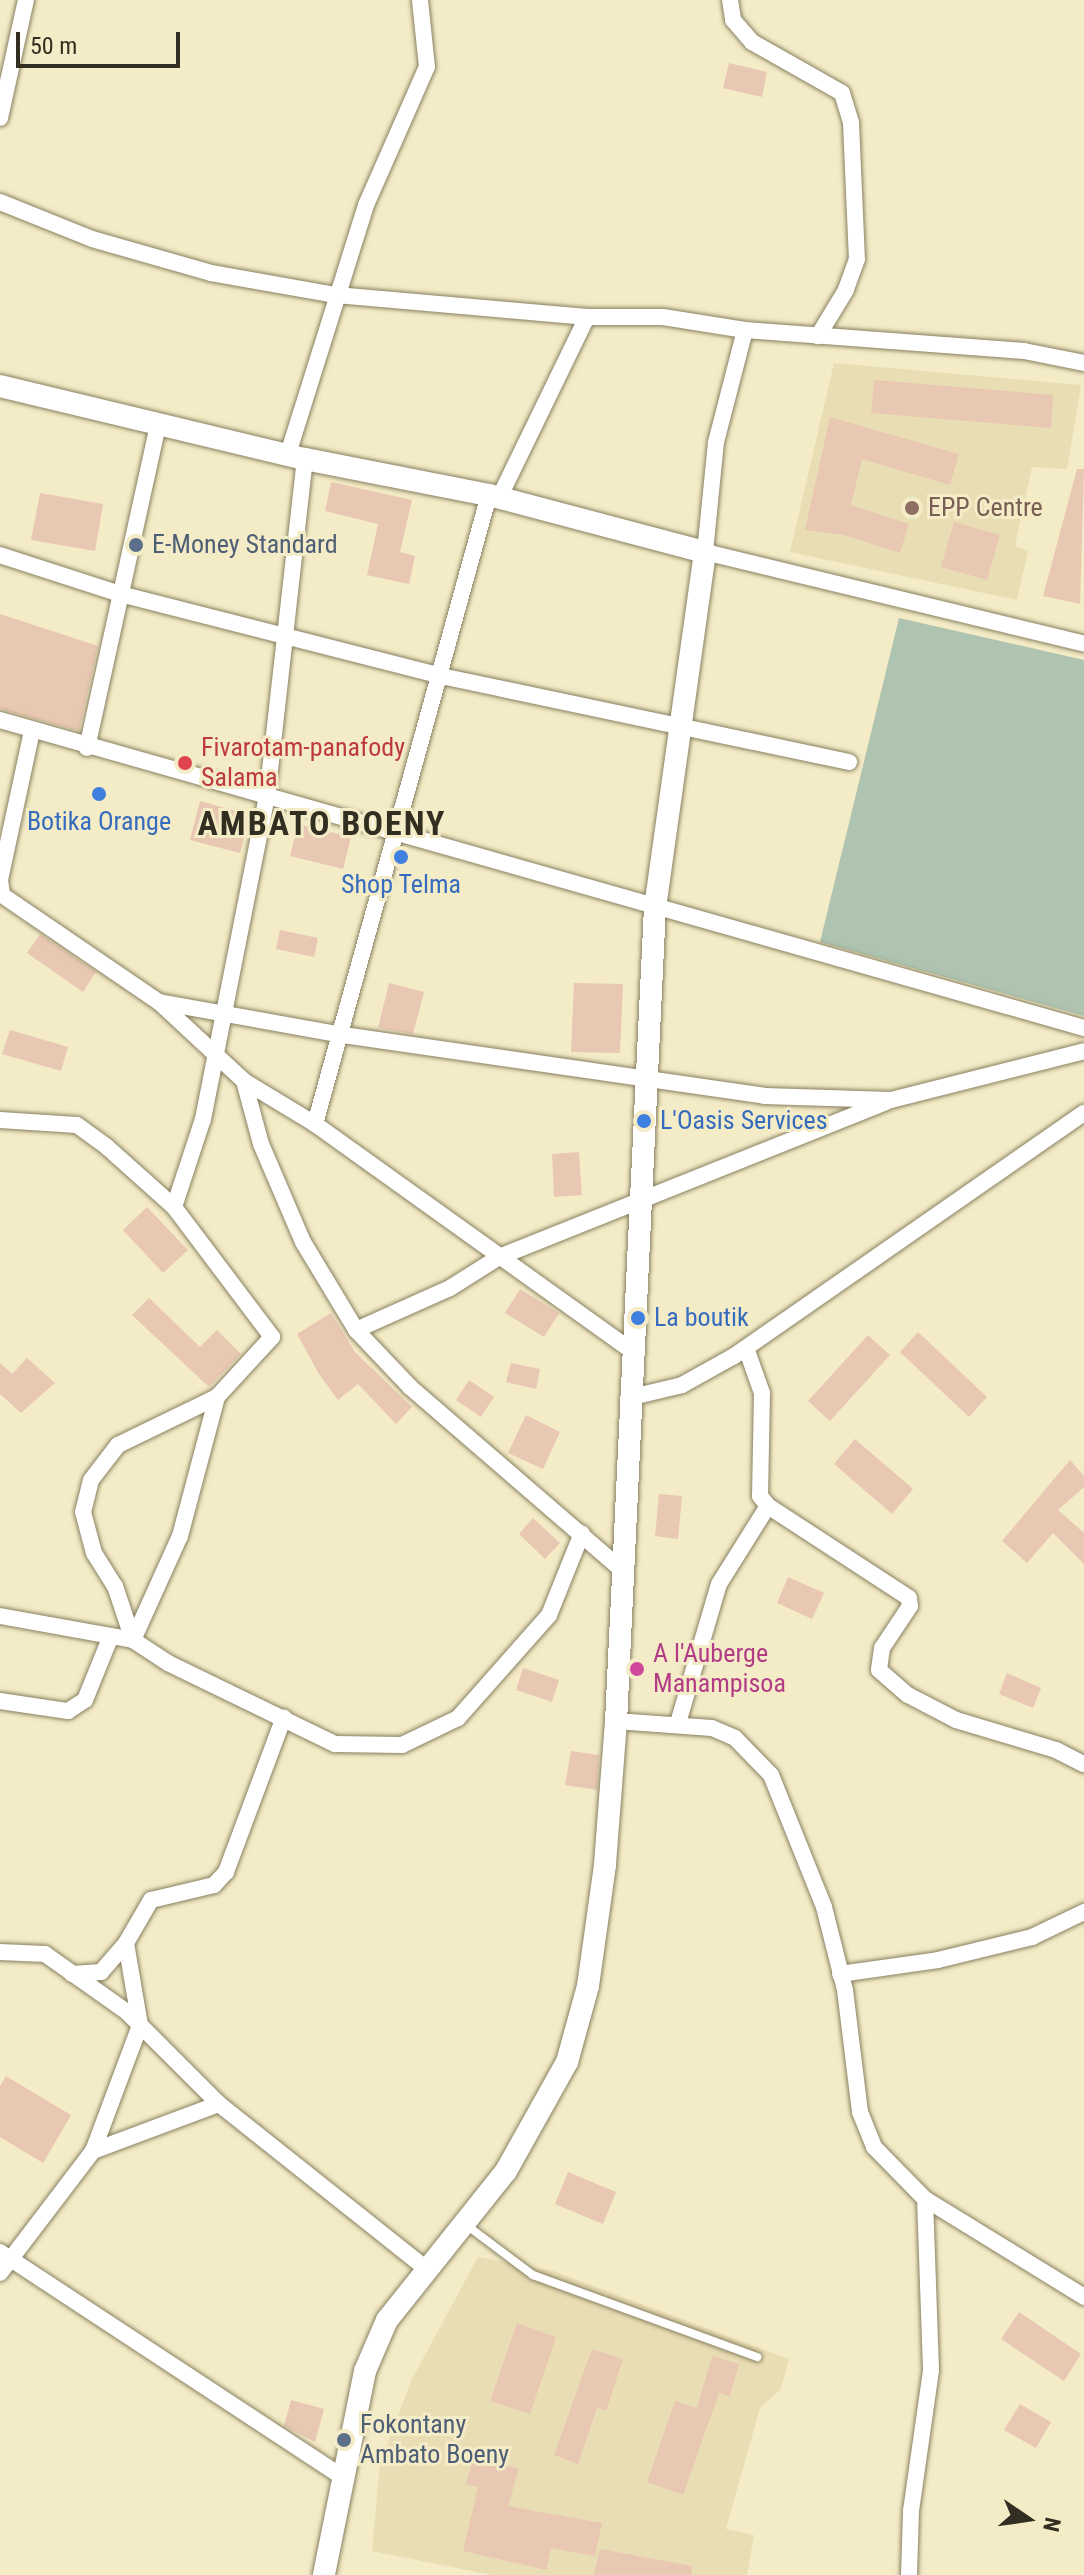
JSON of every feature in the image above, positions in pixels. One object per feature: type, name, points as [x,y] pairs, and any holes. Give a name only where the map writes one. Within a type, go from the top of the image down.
[{"type":"street","points":[[0,118],[26,0]]},
{"type":"street","points":[[174,1207],[203,1119],[267,797],[285,637],[297,456],[336,295],[366,205],[427,67],[420,0]]},
{"type":"street","points":[[730,0],[733,20],[752,42],[842,93],[851,123],[857,259],[846,290],[818,336]]},
{"type":"street","points":[[0,202],[92,239],[211,273],[336,295],[587,317],[663,317],[745,330],[1024,351],[1084,363]]},
{"type":"street","points":[[315,1124],[343,1035],[397,832],[494,496],[587,317]]},
{"type":"street","points":[[324,2575],[365,2371],[387,2320],[424,2267],[506,2171],[567,2062],[588,1986],[605,1865],[616,1721],[637,1201],[655,907],[705,552],[716,442],[745,330]]},
{"type":"street","points":[[0,386],[297,456],[494,496],[705,552],[1084,644]]},
{"type":"street","points":[[87,748],[158,424]]},
{"type":"street","points":[[0,555],[120,594],[441,676],[849,762]]},
{"type":"street","points":[[0,720],[87,748],[397,832],[1084,1028]]},
{"type":"street","points":[[32,731],[1,890],[159,1002],[244,1081],[315,1124],[632,1351]]},
{"type":"street","points":[[159,1002],[224,1017],[764,1096],[891,1100]]},
{"type":"street","points":[[356,1330],[450,1288],[499,1257],[891,1100],[1084,1051]]},
{"type":"street","points":[[244,1081],[261,1144],[303,1242],[356,1330],[410,1387],[623,1571]]},
{"type":"street","points":[[628,1398],[682,1385],[746,1348],[1084,1113]]},
{"type":"street","points":[[0,1120],[77,1125],[174,1207],[272,1337],[217,1397],[118,1445],[91,1480],[83,1512],[94,1553],[115,1586],[133,1640]]},
{"type":"street","points":[[746,1348],[762,1393],[760,1496],[768,1506],[909,1598],[910,1606],[882,1648],[879,1670],[908,1695],[956,1720],[1056,1750],[1084,1764]]},
{"type":"street","points":[[133,1640],[180,1536],[217,1397]]},
{"type":"street","points":[[678,1723],[719,1584],[768,1506]]},
{"type":"street","points":[[0,1616],[133,1640],[168,1663],[335,1744],[402,1745],[458,1718],[549,1615],[582,1533]]},
{"type":"street","points":[[0,1701],[68,1711],[85,1700],[111,1636]]},
{"type":"street","points":[[72,1974],[101,1972],[126,1943],[151,1900],[214,1885],[226,1872],[284,1717]]},
{"type":"street","points":[[616,1721],[678,1723],[735,1738],[771,1775],[824,1907],[840,1974],[860,2112],[874,2147],[925,2199],[1084,2297]]},
{"type":"street","points":[[840,1974],[938,1960],[1032,1937],[1084,1912]]},
{"type":"street","points":[[126,1943],[140,2025],[93,2151],[4,2261],[342,2477]]},
{"type":"street","points":[[0,1952],[45,1954],[72,1974],[140,2025],[219,2104],[424,2267]]},
{"type":"street","points":[[93,2151],[219,2104]]},
{"type":"street","points":[[909,2575],[911,2511],[931,2370],[925,2199]]},
{"type":"lane","points":[[462,2222],[533,2275],[757,2357]]},
{"type":"shaded area","name":"EPP Centre","points":[[834,363],[1081,385],[1067,469],[1032,467],[1015,546],[1028,551],[1017,600],[790,552]]},
{"type":"shaded area","points":[[478,2257],[553,2271],[789,2359],[781,2389],[760,2408],[726,2529],[754,2535],[747,2575],[492,2575],[372,2551],[380,2464],[411,2381]]},
{"type":"green space","points":[[899,618],[1084,660],[1084,1016],[820,942]]},
{"type":"building","points":[[729,63],[767,72],[762,97],[723,88]]},
{"type":"building","points":[[874,380],[1053,395],[1051,428],[871,413]]},
{"type":"building","points":[[830,417],[959,454],[950,485],[862,459],[851,505],[909,524],[900,553],[844,535],[805,530]]},
{"type":"building","points":[[1077,469],[1084,469],[1080,604],[1043,596]]},
{"type":"building","points":[[331,482],[412,500],[400,552],[415,556],[409,584],[367,575],[378,524],[325,511]]},
{"type":"building","points":[[40,493],[103,504],[95,551],[31,540]]},
{"type":"building","points":[[954,522],[1000,535],[987,580],[941,567]]},
{"type":"building","points":[[0,614],[98,646],[79,731],[0,709]]},
{"type":"building","points":[[200,801],[250,815],[240,853],[190,840]]},
{"type":"building","points":[[298,824],[351,837],[343,869],[290,856]]},
{"type":"building","points":[[280,930],[318,938],[314,957],[276,949]]},
{"type":"building","points":[[40,934],[96,972],[83,992],[27,953]]},
{"type":"building","points":[[389,983],[424,992],[413,1034],[378,1028]]},
{"type":"building","points":[[574,983],[623,984],[620,1053],[571,1052]]},
{"type":"building","points":[[10,1030],[68,1047],[61,1071],[2,1054]]},
{"type":"building","points":[[579,1152],[582,1195],[554,1197],[552,1154]]},
{"type":"building","points":[[147,1207],[188,1250],[163,1273],[123,1230]]},
{"type":"building","points":[[520,1289],[559,1313],[544,1337],[505,1313]]},
{"type":"building","points":[[149,1298],[200,1347],[217,1330],[241,1354],[209,1387],[132,1315]]},
{"type":"building","points":[[331,1313],[355,1352],[412,1407],[396,1424],[358,1384],[338,1400],[319,1374],[297,1334]]},
{"type":"building","points":[[918,1332],[987,1397],[969,1417],[900,1352]]},
{"type":"building","points":[[868,1335],[890,1355],[830,1421],[808,1401]]},
{"type":"building","points":[[27,1358],[55,1383],[21,1413],[0,1394],[0,1363],[12,1374]]},
{"type":"building","points":[[511,1363],[540,1369],[536,1389],[506,1382]]},
{"type":"building","points":[[469,1380],[494,1397],[481,1417],[456,1400]]},
{"type":"building","points":[[526,1415],[560,1432],[543,1469],[508,1453]]},
{"type":"building","points":[[855,1439],[913,1489],[892,1514],[834,1464]]},
{"type":"building","points":[[1070,1460],[1084,1476],[1084,1487],[1058,1510],[1084,1533],[1084,1564],[1053,1533],[1027,1563],[1002,1541]]},
{"type":"building","points":[[659,1494],[682,1496],[678,1539],[655,1536]]},
{"type":"building","points":[[533,1518],[560,1543],[545,1559],[519,1534]]},
{"type":"building","points":[[788,1577],[824,1593],[812,1619],[777,1603]]},
{"type":"building","points":[[523,1668],[559,1680],[552,1702],[516,1690]]},
{"type":"building","points":[[1007,1673],[1041,1688],[1033,1708],[999,1694]]},
{"type":"building","points":[[571,1751],[599,1755],[597,1790],[565,1785]]},
{"type":"building","points":[[6,2076],[71,2115],[43,2163],[0,2137],[0,2086]]},
{"type":"building","points":[[568,2172],[616,2192],[603,2224],[555,2204]]},
{"type":"building","points":[[1019,2312],[1081,2354],[1064,2381],[1001,2339]]},
{"type":"building","points":[[517,2323],[556,2337],[530,2414],[490,2401]]},
{"type":"building","points":[[592,2349],[623,2359],[606,2411],[597,2408],[578,2464],[554,2455]]},
{"type":"building","points":[[712,2356],[739,2364],[730,2396],[719,2393],[683,2495],[647,2482],[675,2401],[697,2408]]},
{"type":"building","points":[[291,2400],[324,2409],[315,2442],[284,2426]]},
{"type":"building","points":[[1020,2404],[1051,2422],[1036,2448],[1004,2430]]},
{"type":"building","points":[[474,2456],[519,2469],[508,2506],[602,2523],[595,2556],[551,2548],[546,2570],[463,2551],[478,2487],[466,2484]]},
{"type":"building","points":[[600,2549],[692,2566],[691,2575],[594,2575]]},
{"type":"place","name":"EPP Centre","points":[[912,508]]},
{"type":"place","name":"E-Money Standard","points":[[136,545]]},
{"type":"place","name":"Fivarotam-panafody Salama","points":[[185,763]]},
{"type":"place","name":"Botika Orange","points":[[99,794]]},
{"type":"place","name":"Shop Telma","points":[[401,857]]},
{"type":"place","name":"L'Oasis Services","points":[[644,1121]]},
{"type":"place","name":"La boutik","points":[[638,1318]]},
{"type":"place","name":"A l'Auberge Manampisoa","points":[[637,1669]]},
{"type":"place","name":"Fokontany Ambato Boeny","points":[[344,2440]]},
{"type":"district","name":"AMBATO BOENY","points":[[322,824]]}]
